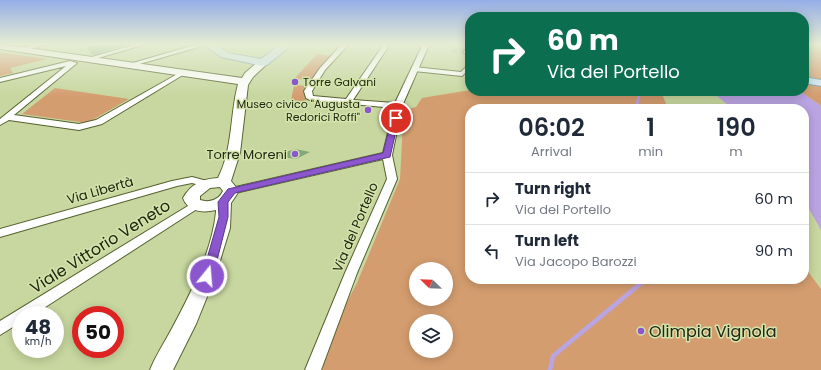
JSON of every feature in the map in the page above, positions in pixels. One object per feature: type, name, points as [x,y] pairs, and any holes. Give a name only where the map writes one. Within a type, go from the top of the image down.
[{"type":"main road","points":[[103,61],[244,82]]},
{"type":"main road","points":[[255,61],[263,63]]},
{"type":"main road","points":[[221,190],[198,188],[192,194],[192,200],[196,205],[209,206],[221,190],[228,172],[244,82],[249,75],[263,63]]},
{"type":"main road","points":[[809,81],[821,83]]},
{"type":"main road","points":[[161,370],[196,303],[207,276],[224,217],[221,190]]},
{"type":"street","points":[[0,80],[77,61]]},
{"type":"street","points":[[129,65],[143,61]]},
{"type":"street","points":[[329,61],[322,69],[308,91],[310,98],[398,106]]},
{"type":"street","points":[[348,102],[375,61]]},
{"type":"street","points":[[221,190],[387,155],[398,106],[418,61]]},
{"type":"street","points":[[0,123],[74,62]]},
{"type":"street","points":[[414,68],[462,74],[465,71]]},
{"type":"street","points":[[8,117],[79,127],[92,124],[99,122],[183,72]]},
{"type":"street","name":"Via del Portello","points":[[313,370],[350,273],[392,179],[387,155]]},
{"type":"street","name":"Via Libertà","points":[[0,233],[176,183],[192,180],[221,190]]},
{"type":"street","name":"Viale Vittorio Veneto","points":[[35,306],[196,205]]},
{"type":"street","name":"Viale Vittorio Veneto","points":[[0,329],[12,321]]},
{"type":"shaded area","points":[[0,61],[38,61],[10,68],[13,73],[0,76]]},
{"type":"shaded area","points":[[310,61],[328,61],[312,80],[294,79]]},
{"type":"shaded area","points":[[809,61],[821,61],[821,106],[807,96],[809,96]]},
{"type":"shaded area","points":[[294,85],[308,86],[306,101],[291,101]]},
{"type":"shaded area","points":[[55,88],[129,99],[87,123],[22,114]]},
{"type":"shaded area","points":[[465,91],[465,96],[663,96],[666,104],[465,104],[465,284],[809,284],[809,273],[821,289],[821,370],[322,370],[342,311],[357,283],[400,179],[403,122],[408,109],[416,107],[422,98]]},
{"type":"shaded area","points":[[717,96],[807,96],[821,106],[821,230],[809,209],[809,104],[727,104]]},
{"type":"building","name":"Torre Moreni","points":[[295,149],[310,152],[296,159],[274,156]]},
{"type":"waterway","points":[[638,101],[639,96]]},
{"type":"waterway","points":[[637,104],[638,100]]},
{"type":"waterway","points":[[550,370],[553,356],[640,284]]},
{"type":"place","name":"Torre Galvani","points":[[295,82]]},
{"type":"place","name":"Museo civico \"Augusta Redorici Roffi\"","points":[[368,110]]},
{"type":"place","name":"Torre Moreni","points":[[295,154]]},
{"type":"place","name":"Olimpia Vignola","points":[[641,331]]},
{"type":"route","points":[[207,276],[224,217],[223,202],[231,191],[387,155],[396,118]]}]
